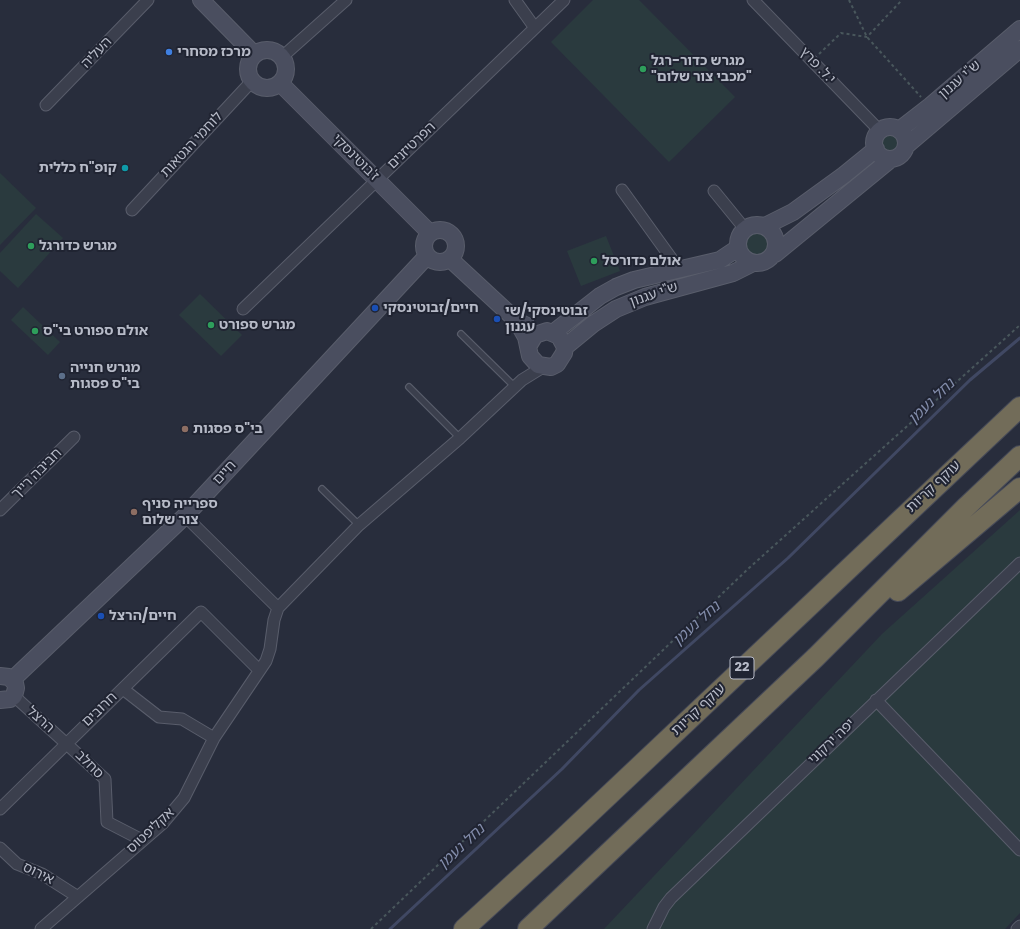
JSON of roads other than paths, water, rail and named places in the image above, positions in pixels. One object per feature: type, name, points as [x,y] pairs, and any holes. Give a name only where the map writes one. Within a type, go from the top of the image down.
[{"type":"highway","name":"עוקף קריות","points":[[464,929],[556,845],[1020,407]]},
{"type":"highway","points":[[528,929],[816,657],[959,514],[1020,456]]},
{"type":"highway","points":[[816,657],[964,537],[1020,488]]},
{"type":"street","name":"העליה","points":[[46,105],[148,0]]},
{"type":"street","points":[[282,57],[346,0]]},
{"type":"street","points":[[515,0],[535,28]]},
{"type":"street","name":"הפרטיזנים","points":[[243,309],[564,0]]},
{"type":"street","name":"י.ל. פרץ","points":[[753,0],[880,131]]},
{"type":"street","points":[[207,4],[254,54]]},
{"type":"street","name":"ש\"י עגנון","points":[[899,130],[930,106],[1020,29]]},
{"type":"street","points":[[266,49],[272,50],[282,57],[286,70],[280,83],[275,86],[262,88],[252,81],[248,67],[254,54],[266,49]]},
{"type":"street","name":"ש\"י עגנון","points":[[906,146],[1020,49]]},
{"type":"street","name":"לוחמי הגטאות","points":[[132,210],[252,81]]},
{"type":"street","name":"ז'בוטינסקי","points":[[280,83],[430,233]]},
{"type":"street","points":[[876,149],[844,175],[793,212],[765,226],[751,226],[745,229],[739,238],[738,248],[743,258],[753,263],[766,262],[891,159],[899,156],[906,146],[905,137],[899,130],[887,128],[880,131],[875,139],[876,149],[882,156],[891,159]]},
{"type":"street","points":[[622,190],[679,269]]},
{"type":"street","points":[[714,191],[745,229]]},
{"type":"street","points":[[765,226],[775,235],[777,241],[775,254]]},
{"type":"street","points":[[440,229],[451,234],[455,238],[456,250],[450,259],[438,262],[427,256],[424,244],[430,233],[440,229]]},
{"type":"street","name":"ש\"י עגנון","points":[[547,332],[600,296],[616,287],[634,280],[720,260],[738,248]]},
{"type":"street","name":"חיים","points":[[6,678],[185,516],[427,256]]},
{"type":"street","points":[[185,516],[278,608],[360,525],[460,438],[518,384],[543,367],[557,364],[562,359],[565,347],[559,336],[517,321],[450,259]]},
{"type":"street","name":"ש\"י עגנון","points":[[565,347],[593,324],[616,309],[659,293],[733,274],[753,263]]},
{"type":"street","points":[[517,321],[529,351],[538,365],[543,367]]},
{"type":"street","points":[[518,384],[529,351],[531,339],[547,332]]},
{"type":"street","name":"חביבה רייך","points":[[0,510],[74,437]]},
{"type":"street","name":"יפה ירקוני","points":[[653,929],[664,907],[671,898],[1020,563]]},
{"type":"street","name":"אקליפטוס","points":[[41,929],[163,823],[184,798],[214,738],[266,661],[270,649],[274,620],[278,608]]},
{"type":"street","name":"חרובים","points":[[0,809],[201,612],[259,670]]},
{"type":"street","points":[[6,678],[16,688],[7,698]]},
{"type":"street","points":[[123,688],[159,717],[182,719],[214,738]]},
{"type":"street","name":"הרצל","points":[[7,698],[67,743]]},
{"type":"street","points":[[876,700],[1020,850]]},
{"type":"street","name":"סחלב","points":[[67,743],[105,779],[108,822],[142,840]]},
{"type":"street","name":"אירוס","points":[[0,848],[17,864],[42,874],[78,897]]},
{"type":"street","points":[[1017,929],[1020,926]]},
{"type":"lane","points":[[461,334],[518,384]]},
{"type":"lane","points":[[409,387],[460,438]]},
{"type":"lane","points":[[322,489],[360,525]]},
{"type":"waterway","name":"נחל נעמן","points":[[390,929],[562,769],[639,690],[788,558],[970,380],[1020,338]]},
{"type":"place","name":"מרכז מסחרי","points":[[169,52]]},
{"type":"place","name":"מגרש כדור-רגל \"מכבי צור שלום\"","points":[[643,69]]},
{"type":"place","name":"קופ\"ח כללית","points":[[125,168]]},
{"type":"place","name":"מגרש כדורגל","points":[[31,246]]},
{"type":"place","name":"אולם כדורסל","points":[[594,261]]},
{"type":"place","name":"חיים/זבוטינסקי","points":[[375,308]]},
{"type":"place","name":"זבוטינסקי/שי עגנון","points":[[497,319]]},
{"type":"place","name":"מגרש ספורט","points":[[211,325]]},
{"type":"place","name":"אולם ספורט בי\"ס","points":[[35,331]]},
{"type":"place","name":"מגרש חנייה בי\"ס פסגות","points":[[62,376]]},
{"type":"place","name":"בי\"ס פסגות","points":[[185,429]]},
{"type":"place","name":"ספרייה סניף צור שלום","points":[[134,512]]},
{"type":"place","name":"חיים/הרצל","points":[[101,616]]}]
